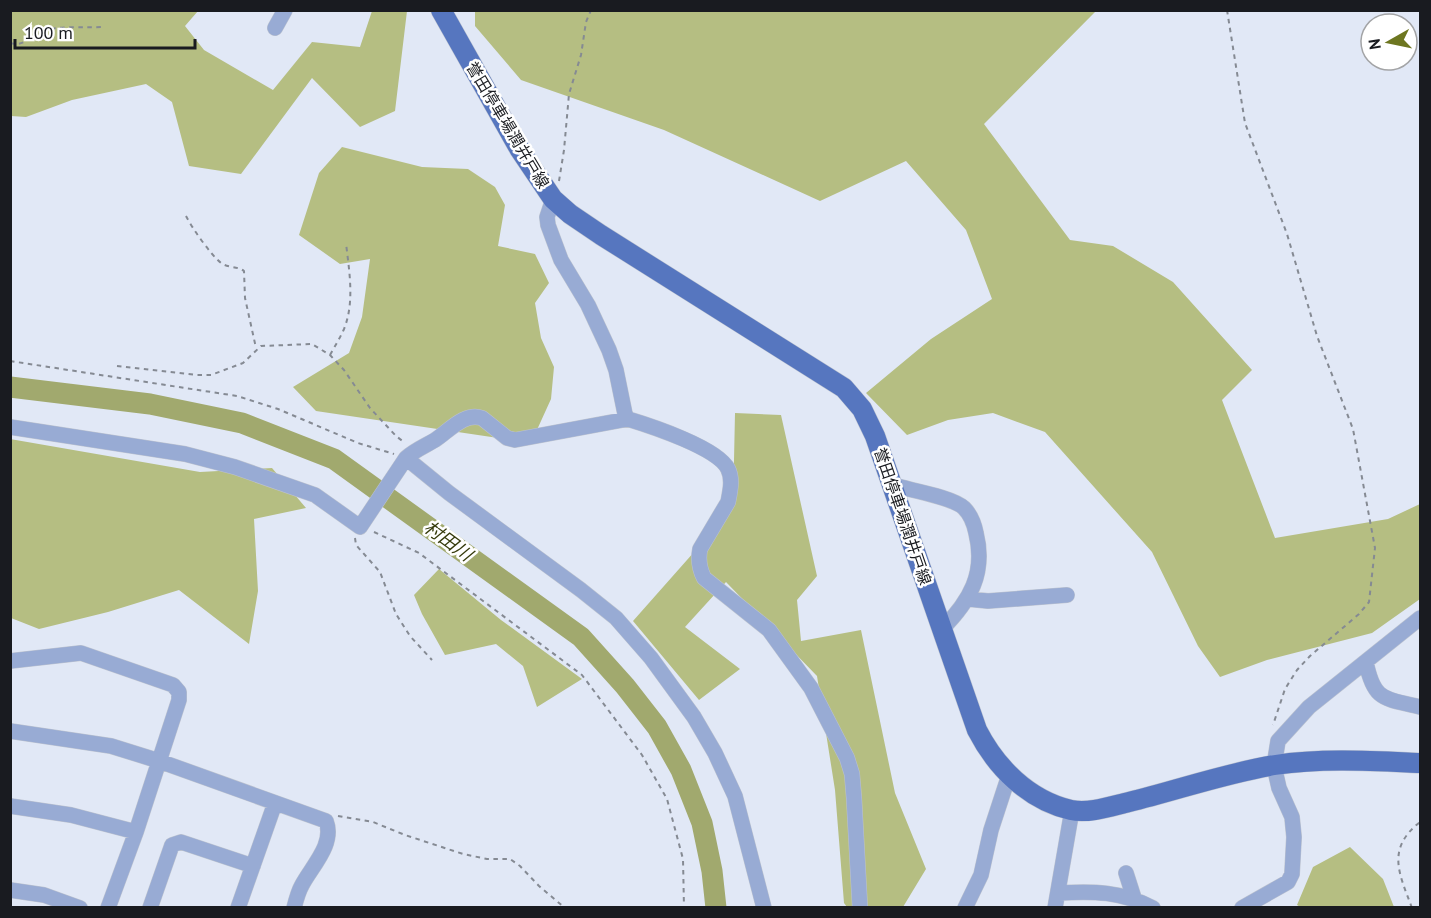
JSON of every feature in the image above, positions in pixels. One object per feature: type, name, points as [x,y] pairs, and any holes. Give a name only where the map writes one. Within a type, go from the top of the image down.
[{"type":"main road","name":"誉田停車場潤井戸線","points":[[441,10],[514,140],[553,199],[601,235],[844,388],[862,409],[875,436],[893,485],[977,730],[984,744],[1009,775],[1030,792],[1072,810],[1114,806],[1274,766],[1326,761],[1420,763]]},
{"type":"street","points":[[275,28],[285,10]]},
{"type":"street","points":[[553,199],[547,217],[548,225],[561,260],[588,304],[609,350],[628,419]]},
{"type":"street","points":[[10,427],[185,454],[235,467],[315,495],[360,527],[410,454],[466,419],[478,417],[507,438],[514,440],[628,419],[687,440],[719,460],[728,469],[731,481],[728,502],[700,549],[700,571],[704,578],[770,630],[811,688],[847,758],[852,774],[860,908]]},
{"type":"street","points":[[410,454],[448,493],[616,618],[651,658],[694,717],[715,753],[735,796],[764,908]]},
{"type":"street","points":[[893,485],[949,500],[963,506],[970,515],[979,542],[979,559],[974,586],[968,599],[942,629]]},
{"type":"street","points":[[968,599],[988,601],[1068,595]]},
{"type":"street","points":[[1242,908],[1288,882],[1292,874],[1294,837],[1292,817],[1279,788],[1274,766],[1278,741],[1308,707],[1420,618]]},
{"type":"street","points":[[10,661],[81,653],[173,685],[179,692],[179,700],[136,832],[108,908]]},
{"type":"street","points":[[1366,662],[1370,683],[1378,693],[1394,700],[1420,706]]},
{"type":"street","points":[[10,731],[111,746],[326,821],[329,829],[326,847],[300,888],[294,908]]},
{"type":"street","points":[[965,908],[981,875],[991,830],[1009,775]]},
{"type":"street","points":[[238,908],[275,803]]},
{"type":"street","points":[[10,806],[71,815],[136,832]]},
{"type":"street","points":[[1072,810],[1056,900],[1093,891],[1134,898],[1153,908]]},
{"type":"street","points":[[150,908],[172,845],[181,842],[253,866]]},
{"type":"street","points":[[1126,873],[1134,898]]},
{"type":"street","points":[[10,890],[44,894],[80,908]]},
{"type":"path","points":[[553,199],[562,170],[569,94],[591,10]]},
{"type":"path","points":[[1227,10],[1245,123],[1287,234],[1317,336],[1353,429],[1375,548],[1369,602],[1359,614],[1297,670],[1285,689],[1273,725],[1278,741]]},
{"type":"path","points":[[10,44],[22,44],[39,32],[51,29],[103,27]]},
{"type":"path","points":[[186,216],[192,228],[221,263],[239,267],[244,271],[245,298],[256,349]]},
{"type":"path","points":[[330,355],[344,329],[347,317],[350,275],[346,243]]},
{"type":"path","points":[[117,366],[211,375],[243,363],[261,346],[312,344],[330,355],[344,370],[370,408],[410,454]]},
{"type":"path","points":[[10,361],[237,396],[358,442],[410,454]]},
{"type":"path","points":[[432,660],[410,636],[396,614],[380,572],[356,545],[355,538],[360,527],[419,553],[582,675],[642,755],[667,799],[683,859],[684,908]]},
{"type":"path","points":[[318,817],[330,815],[373,822],[463,854],[487,859],[510,859],[565,908]]},
{"type":"path","points":[[1412,908],[1401,882],[1398,851],[1408,831],[1420,822]]},
{"type":"green space","points":[[10,11],[198,11],[185,26],[204,50],[273,90],[312,42],[360,47],[372,11],[407,11],[395,111],[360,127],[312,78],[241,174],[189,166],[172,102],[146,84],[72,100],[26,117],[11,116]]},
{"type":"green space","points":[[475,11],[1096,11],[984,124],[1070,240],[1113,246],[1173,282],[1252,370],[1222,400],[1275,538],[1388,519],[1420,504],[1420,599],[1372,633],[1267,660],[1220,677],[1198,646],[1152,552],[1045,432],[993,413],[948,420],[907,435],[866,393],[931,339],[992,299],[966,230],[906,161],[820,201],[664,130],[521,80],[475,26]]},
{"type":"green space","points":[[342,147],[422,167],[468,169],[495,187],[505,205],[498,246],[535,254],[549,283],[535,303],[541,338],[554,367],[551,399],[531,443],[316,411],[293,387],[349,353],[362,317],[370,259],[340,264],[299,235],[319,173]]},
{"type":"green space","points":[[735,413],[781,415],[817,576],[797,600],[801,641],[861,630],[895,793],[926,869],[903,907],[847,907],[844,903],[835,790],[817,676],[726,582],[685,627],[740,669],[699,700],[633,621],[733,508]]},
{"type":"green space","points":[[10,439],[200,472],[272,468],[306,508],[254,519],[258,591],[249,644],[179,590],[108,612],[39,629],[11,618]]},
{"type":"green space","points":[[439,569],[501,620],[582,679],[537,707],[523,666],[496,644],[445,655],[414,595]]},
{"type":"green space","points":[[1350,847],[1383,879],[1394,907],[1302,908],[1297,905],[1313,867]]},
{"type":"waterway","name":"村田川","points":[[10,387],[150,404],[242,423],[334,459],[581,637],[625,686],[657,727],[681,770],[702,823],[712,871],[716,908]]}]
